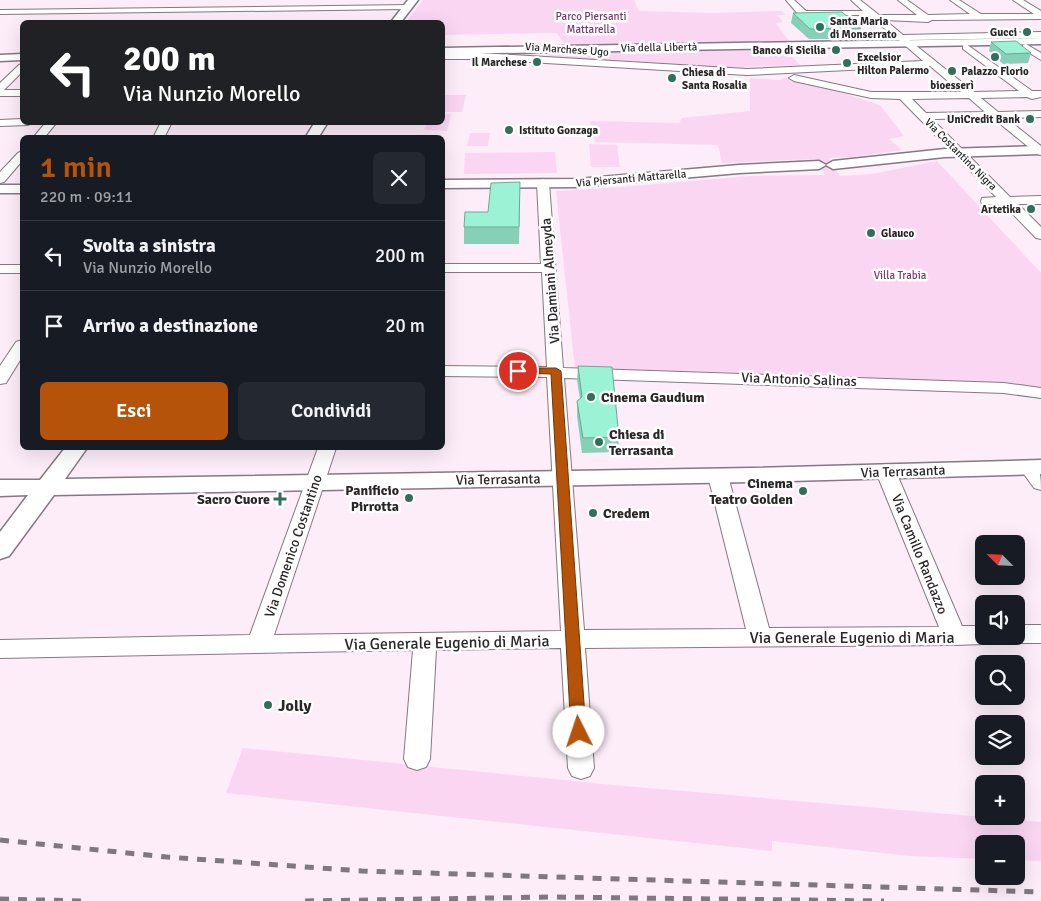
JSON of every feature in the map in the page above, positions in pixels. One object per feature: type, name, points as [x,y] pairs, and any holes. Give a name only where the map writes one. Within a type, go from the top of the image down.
[{"type":"street","points":[[47,11],[62,0]]},
{"type":"street","points":[[124,20],[143,0]]},
{"type":"street","points":[[205,9],[212,0]]},
{"type":"street","points":[[790,0],[801,12],[876,18],[1041,15]]},
{"type":"street","points":[[855,0],[1040,151]]},
{"type":"street","points":[[902,0],[951,37]]},
{"type":"street","points":[[954,0],[1009,36]]},
{"type":"street","points":[[1017,0],[1041,15]]},
{"type":"street","points":[[0,12],[205,9],[215,12],[323,4],[411,3]]},
{"type":"street","points":[[398,20],[411,3]]},
{"type":"street","points":[[832,14],[846,17],[853,22],[876,18]]},
{"type":"street","points":[[892,30],[862,31],[900,65]]},
{"type":"street","name":"Via della Libertà","points":[[907,43],[951,37],[1041,35]]},
{"type":"street","name":"Via della Libertà","points":[[445,51],[1041,40]]},
{"type":"street","name":"Via della Libertà","points":[[907,43],[966,48],[1041,46]]},
{"type":"street","points":[[1026,46],[1041,57]]},
{"type":"street","points":[[966,48],[1041,103]]},
{"type":"street","name":"Via Marchese Ugo","points":[[445,56],[495,57],[712,71],[766,72],[931,63]]},
{"type":"street","points":[[0,58],[20,57]]},
{"type":"street","points":[[0,88],[20,68]]},
{"type":"street","points":[[808,70],[822,84]]},
{"type":"street","points":[[766,72],[871,95],[1041,94]]},
{"type":"street","points":[[0,93],[20,93]]},
{"type":"street","points":[[903,96],[922,116],[1041,114]]},
{"type":"street","name":"Via Costantino Nigra","points":[[922,116],[1041,235]]},
{"type":"street","points":[[0,123],[20,122]]},
{"type":"street","points":[[41,135],[49,125]]},
{"type":"street","name":"Via Piersanti Mattarella","points":[[445,184],[604,181],[739,169],[826,165],[959,152],[1040,151]]},
{"type":"street","points":[[2,175],[20,157]]},
{"type":"street","points":[[2,175],[20,174]]},
{"type":"street","name":"Via Damiani Almeyda","points":[[543,183],[581,768]]},
{"type":"street","points":[[0,189],[20,189]]},
{"type":"street","points":[[987,201],[1041,200]]},
{"type":"street","points":[[445,268],[548,268]]},
{"type":"street","points":[[0,269],[20,269]]},
{"type":"street","points":[[2,374],[20,348]]},
{"type":"street","name":"Via Antonio Salinas","points":[[445,371],[556,371],[766,378],[1004,388],[1041,392]]},
{"type":"street","points":[[2,374],[20,372]]},
{"type":"street","points":[[0,550],[45,487],[74,450]]},
{"type":"street","name":"Via Domenico Costantino","points":[[259,644],[326,450]]},
{"type":"street","name":"Via Terrasanta","points":[[0,488],[886,472],[1037,473]]},
{"type":"street","name":"Via Camillo Randazzo","points":[[886,472],[954,636]]},
{"type":"street","points":[[718,476],[760,637]]},
{"type":"street","points":[[1025,634],[1041,634]]},
{"type":"street","name":"Via Generale Eugenio di Maria","points":[[0,649],[975,635]]},
{"type":"street","points":[[418,759],[425,642]]},
{"type":"green space","name":"Parco Piersanti Mattarella","points":[[423,0],[634,0],[639,11],[711,13],[782,11],[785,15],[777,15],[783,22],[776,23],[789,41],[565,45],[557,33],[445,35],[445,20],[408,20]]},
{"type":"green space","points":[[786,50],[800,65],[715,68],[548,58],[548,53]]},
{"type":"green space","name":"Villa Trabia","points":[[750,78],[779,80],[785,78],[815,84],[880,105],[904,136],[889,139],[902,150],[854,157],[829,158],[840,176],[872,174],[937,161],[1041,273],[1041,388],[721,372],[575,369],[556,191],[750,176],[825,175],[815,159],[722,163],[718,145],[595,142],[590,121],[679,123],[682,118],[750,111]]},
{"type":"green space","points":[[445,95],[466,95],[462,112],[445,112]]},
{"type":"green space","points":[[445,114],[451,114],[447,131],[424,130],[426,125],[445,125]]},
{"type":"green space","points":[[470,133],[490,133],[488,146],[467,146]]},
{"type":"green space","points":[[589,144],[617,145],[620,167],[591,167]]},
{"type":"green space","points":[[555,152],[557,173],[464,174],[465,153]]},
{"type":"green space","points":[[243,748],[613,785],[975,816],[975,825],[1025,825],[1025,821],[1041,822],[1041,861],[1025,860],[1025,835],[975,835],[975,859],[909,856],[772,841],[772,851],[226,793]]},
{"type":"building","points":[[842,12],[861,28],[810,29],[793,13]]},
{"type":"building","points":[[1016,41],[1031,53],[1006,54],[991,42]]},
{"type":"building","points":[[520,182],[519,227],[464,227],[465,212],[488,212],[491,183]]},
{"type":"building","points":[[578,366],[612,367],[619,437],[583,438],[577,401],[582,397]]},
{"type":"railway","points":[[0,840],[167,857],[362,871],[1041,892]]},
{"type":"railway","points":[[305,901],[553,897],[884,901]]},
{"type":"railway","points":[[0,899],[81,901]]},
{"type":"place","name":"Santa Maria di Monserrato","points":[[820,27]]},
{"type":"place","name":"Gucci","points":[[1027,32]]},
{"type":"place","name":"Banco di Sicilia","points":[[836,50]]},
{"type":"place","name":"Palazzo Florio","points":[[995,57]]},
{"type":"place","name":"Il Marchese","points":[[537,62]]},
{"type":"place","name":"Excelsior Hilton Palermo","points":[[847,63]]},
{"type":"place","name":"bioesserì","points":[[952,71]]},
{"type":"place","name":"Chiesa di Santa Rosalia","points":[[672,78]]},
{"type":"place","name":"UniCredit Bank","points":[[1030,119]]},
{"type":"place","name":"Istituto Gonzaga","points":[[509,130]]},
{"type":"place","name":"Artetika","points":[[1031,209]]},
{"type":"place","name":"Glauco","points":[[871,233]]},
{"type":"place","name":"Cinema Gaudium","points":[[591,397]]},
{"type":"place","name":"Chiesa di Terrasanta","points":[[599,442]]},
{"type":"place","name":"Cinema Teatro Golden","points":[[803,491]]},
{"type":"place","name":"Panificio Pirrotta","points":[[409,498]]},
{"type":"place","name":"Sacro Cuore","points":[[280,499]]},
{"type":"place","name":"Credem","points":[[593,513]]},
{"type":"place","name":"Jolly","points":[[268,705]]},
{"type":"route","points":[[518,371],[556,371],[579,732]]}]
